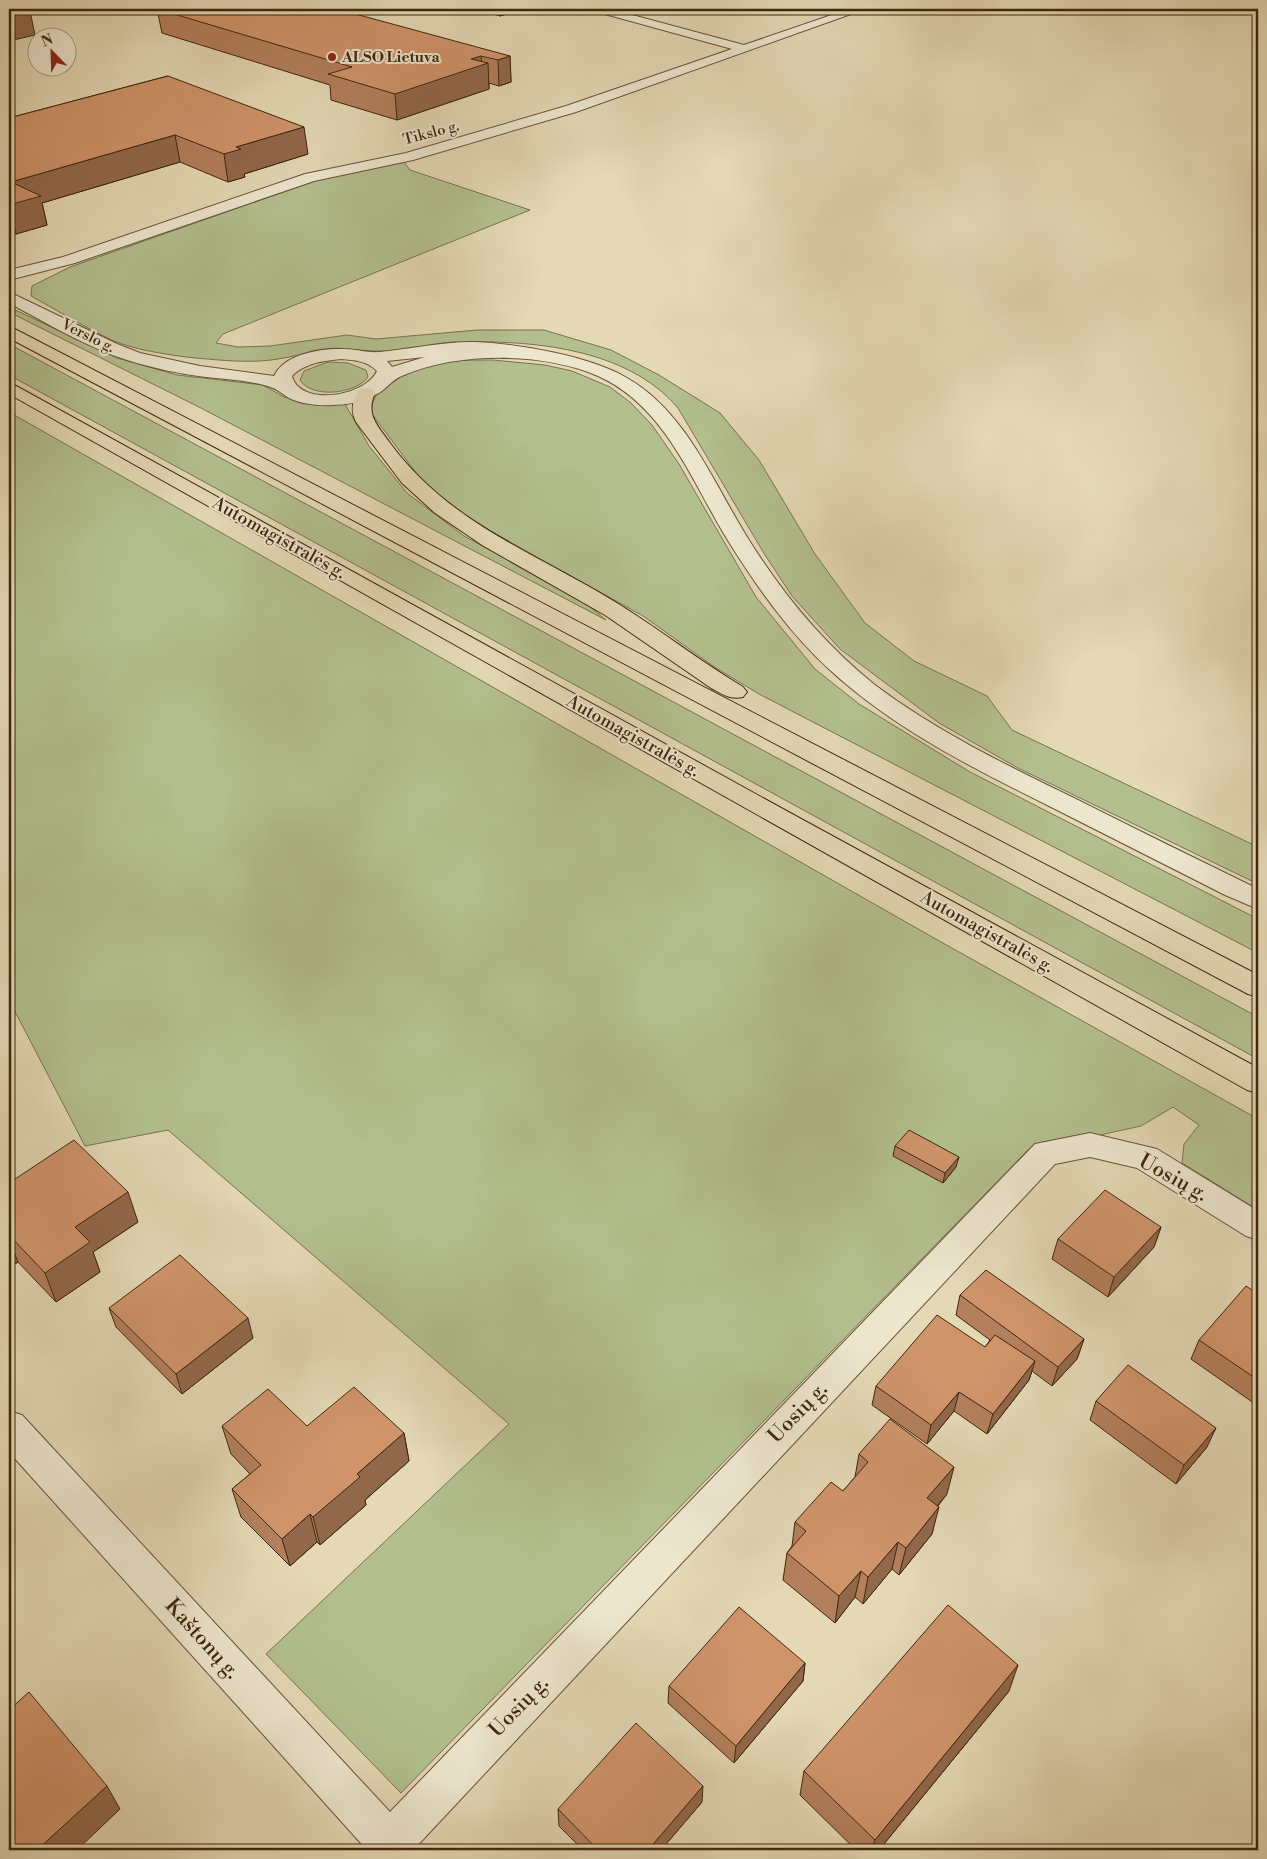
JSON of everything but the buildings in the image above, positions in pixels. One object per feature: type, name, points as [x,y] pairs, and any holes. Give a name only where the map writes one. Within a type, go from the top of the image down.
[{"type":"highway","points":[[9,331],[1258,987]]},
{"type":"highway","name":"Automagistralės g.","points":[[9,387],[774,815],[1258,1082]]},
{"type":"highway","points":[[366,393],[360,404],[361,415],[396,465],[420,491],[450,516],[607,606],[705,675],[788,722],[1258,969]]},
{"type":"street","points":[[598,9],[745,49]]},
{"type":"street","name":"Tikslo g.","points":[[9,275],[69,260],[310,177],[408,157],[469,140],[570,108],[858,9]]},
{"type":"street","name":"Verslo g.","points":[[9,296],[111,348],[135,357],[200,371],[260,378],[283,384],[294,394],[321,400],[352,397],[366,393]]},
{"type":"street","name":"Verslo g.","points":[[172,364],[246,367],[296,364],[325,355],[341,354],[368,358],[474,347],[517,353]]},
{"type":"street","points":[[366,393],[376,388],[385,377],[402,368],[443,359],[517,353],[566,360],[592,367],[616,377],[652,403],[672,428],[783,606],[811,639],[848,674],[894,709],[947,743],[1009,776],[1258,900]]},
{"type":"street","points":[[368,358],[383,366],[385,377]]},
{"type":"street","points":[[283,384],[283,375],[296,364]]},
{"type":"street","name":"Uosių g.","points":[[392,1847],[1046,1153],[1090,1145],[1146,1158],[1258,1227]]},
{"type":"street","name":"Kaštonų g.","points":[[9,1428],[392,1847]]},
{"type":"green space","points":[[404,162],[410,170],[530,210],[223,334],[216,343],[238,347],[270,346],[347,335],[376,339],[477,330],[544,330],[611,350],[659,375],[720,413],[759,460],[815,554],[865,623],[914,661],[987,696],[1012,730],[1258,847],[1258,884],[1018,768],[939,723],[840,649],[792,596],[765,555],[678,408],[657,388],[632,372],[604,360],[575,351],[514,343],[454,342],[388,351],[337,349],[260,361],[184,357],[124,345],[31,296],[32,286],[70,267],[323,178]]},
{"type":"green space","points":[[9,307],[117,358],[177,375],[263,385],[284,397],[315,405],[345,404],[369,446],[407,493],[464,536],[582,600],[606,620],[199,407],[9,312]]},
{"type":"green space","points":[[9,344],[1258,1017],[1258,1059],[9,375]]},
{"type":"green space","points":[[470,360],[493,360],[545,365],[572,371],[610,387],[631,403],[652,425],[679,464],[756,597],[815,669],[859,704],[970,772],[1258,919],[1258,953],[759,694],[716,668],[643,616],[483,527],[447,503],[425,485],[372,414],[372,404],[376,396],[392,381],[423,366]]},
{"type":"green space","points":[[328,362],[348,363],[366,370],[368,377],[354,387],[334,392],[314,390],[300,380],[304,371]]},
{"type":"green space","points":[[9,412],[934,938],[1258,1119],[1258,1210],[1182,1163],[1184,1144],[1199,1125],[1173,1107],[1141,1126],[1027,1151],[401,1793],[266,1654],[509,1424],[168,1130],[85,1146],[9,1000]]},
{"type":"place","name":"ALSO Lietuva","points":[[332,57]]}]
